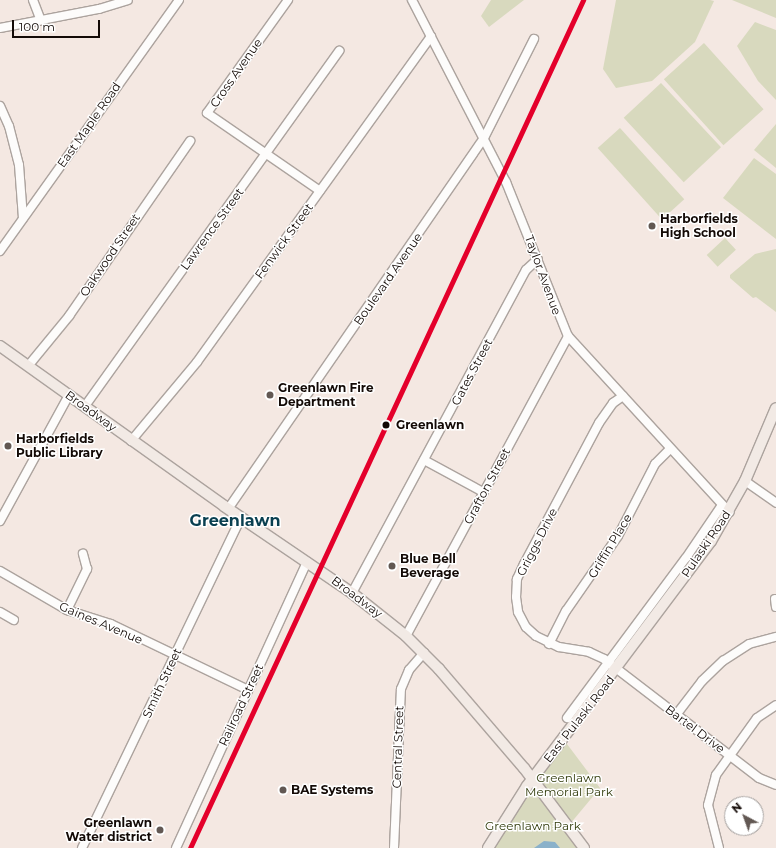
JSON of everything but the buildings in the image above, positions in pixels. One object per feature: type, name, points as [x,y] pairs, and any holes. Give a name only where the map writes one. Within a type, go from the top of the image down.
[{"type":"main road","name":"Broadway","points":[[1,349],[85,406],[228,509],[352,593],[406,636],[424,653],[532,779],[584,848]]},
{"type":"main road","name":"Pulaski Road","points":[[617,669],[725,508],[745,481],[776,408]]},
{"type":"main road","name":"East Pulaski Road","points":[[488,848],[532,779],[617,669]]},
{"type":"street","points":[[33,0],[41,21]]},
{"type":"street","name":"East Maple Road","points":[[0,251],[179,0]]},
{"type":"street","name":"Cross Avenue","points":[[288,0],[207,113],[320,191]]},
{"type":"street","name":"Taylor Avenue","points":[[412,0],[484,138],[538,259],[560,322],[568,336],[725,508]]},
{"type":"street","points":[[0,28],[41,21],[123,1]]},
{"type":"street","name":"Fenwick Street","points":[[132,441],[198,362],[431,36]]},
{"type":"street","name":"Boulevard Avenue","points":[[228,509],[484,138],[534,39]]},
{"type":"street","name":"Lawrence Street","points":[[85,406],[338,51]]},
{"type":"street","points":[[0,106],[9,126],[19,165],[23,218]]},
{"type":"street","name":"Oakwood Street","points":[[28,366],[73,310],[190,141]]},
{"type":"street","name":"Gates Street","points":[[352,593],[526,270],[538,259]]},
{"type":"street","name":"Grafton Street","points":[[406,636],[568,336]]},
{"type":"street","points":[[0,521],[69,395]]},
{"type":"street","name":"Griggs Drive","points":[[617,669],[590,652],[549,644],[526,627],[518,612],[516,598],[518,579],[599,423],[613,403],[623,396]]},
{"type":"street","name":"Griffin Place","points":[[549,644],[566,611],[618,536],[655,464],[670,449]]},
{"type":"street","points":[[424,460],[483,492]]},
{"type":"street","points":[[745,481],[776,503]]},
{"type":"street","points":[[567,718],[725,508]]},
{"type":"street","name":"Smith Street","points":[[82,848],[241,518]]},
{"type":"street","points":[[67,610],[87,569],[83,554]]},
{"type":"street","name":"Railroad Street","points":[[176,848],[307,562]]},
{"type":"street","name":"Gaines Avenue","points":[[0,571],[67,610],[111,624],[174,656],[248,690]]},
{"type":"street","points":[[0,612],[14,620]]},
{"type":"street","points":[[676,715],[702,681],[723,661],[749,644],[776,637]]},
{"type":"street","name":"Central Street","points":[[394,848],[401,689],[409,670],[424,653]]},
{"type":"street","name":"Bartel Drive","points":[[617,669],[759,778],[776,786]]},
{"type":"street","points":[[719,848],[709,815],[709,797],[716,775],[757,718],[776,705]]},
{"type":"green space","points":[[491,0],[524,0],[489,27],[481,16]]},
{"type":"green space","points":[[616,0],[714,1],[695,42],[652,81],[616,88],[603,69]]},
{"type":"green space","points":[[732,0],[776,0],[776,18]]},
{"type":"green space","points":[[755,22],[776,30],[776,100],[758,81],[737,46]]},
{"type":"green space","points":[[704,43],[764,109],[723,145],[664,79]]},
{"type":"green space","points":[[661,83],[721,147],[684,182],[624,118]]},
{"type":"green space","points":[[776,124],[776,168],[754,150]]},
{"type":"green space","points":[[620,128],[684,199],[662,219],[598,148]]},
{"type":"green space","points":[[754,158],[776,174],[776,239],[723,198]]},
{"type":"green space","points":[[725,238],[736,250],[718,267],[707,255]]},
{"type":"green space","points":[[776,249],[776,312],[756,297],[753,298],[730,278],[730,275],[755,254]]},
{"type":"green space","name":"Greenlawn Memorial Park","points":[[564,740],[600,788],[570,824],[543,789],[543,768]]},
{"type":"green space","name":"Greenlawn Park","points":[[537,794],[579,848],[493,848],[525,795]]},
{"type":"water","points":[[544,841],[555,842],[560,848],[534,848]]},
{"type":"transit line","points":[[190,848],[583,0]]},
{"type":"place","name":"Harborfields High School","points":[[652,226]]},
{"type":"place","name":"Greenlawn Fire Department","points":[[270,395]]},
{"type":"place","name":"Greenlawn","points":[[386,425]]},
{"type":"place","name":"Harborfields Public Library","points":[[8,446]]},
{"type":"place","name":"Blue Bell Beverage","points":[[392,566]]},
{"type":"place","name":"BAE Systems","points":[[283,790]]},
{"type":"place","name":"Greenlawn Water district","points":[[160,830]]},
{"type":"district","name":"Greenlawn","points":[[235,521]]}]
